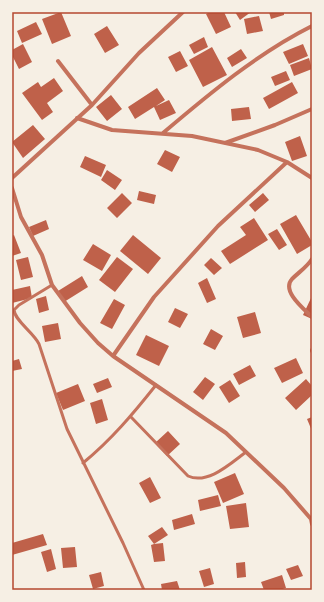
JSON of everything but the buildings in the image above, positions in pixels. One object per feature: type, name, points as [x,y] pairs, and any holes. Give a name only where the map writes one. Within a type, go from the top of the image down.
[{"type":"street","points":[[12,178],[92,105],[139,53],[183,12]]},
{"type":"street","points":[[163,133],[195,106],[278,44],[312,26]]},
{"type":"street","points":[[58,61],[92,105]]},
{"type":"street","points":[[224,143],[275,126],[312,109]]},
{"type":"street","points":[[77,118],[112,130],[192,136],[267,153],[287,162],[312,178]]},
{"type":"street","points":[[113,356],[154,297],[218,226],[287,162]]},
{"type":"street","points":[[12,188],[21,217],[42,255],[52,285],[80,323],[98,343],[113,356],[226,433],[284,488],[312,521]]},
{"type":"street","points":[[312,259],[308,265],[291,280],[289,286],[290,292],[300,306],[312,317]]},
{"type":"lane","points":[[52,285],[19,305],[14,312],[18,320],[32,333],[40,344],[67,429],[123,543],[144,590]]},
{"type":"lane","points":[[83,463],[106,443],[131,417],[156,385]]},
{"type":"lane","points":[[131,417],[188,476],[193,478],[205,478],[246,452]]}]
